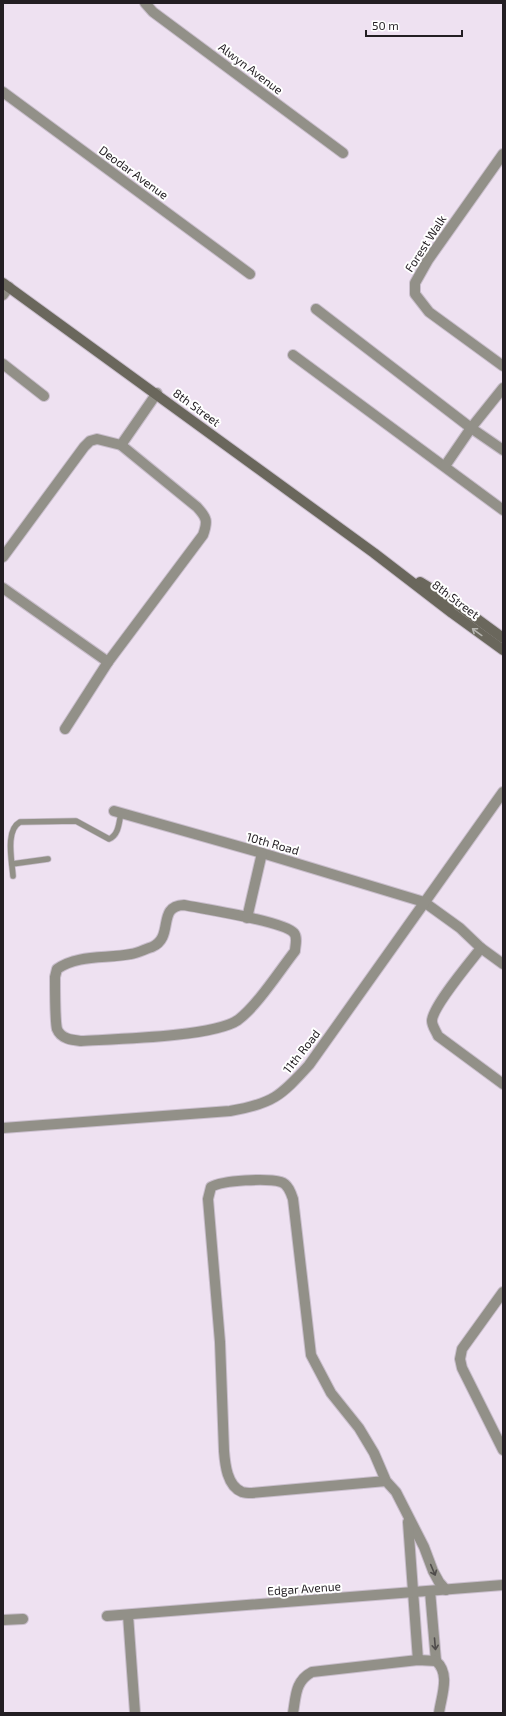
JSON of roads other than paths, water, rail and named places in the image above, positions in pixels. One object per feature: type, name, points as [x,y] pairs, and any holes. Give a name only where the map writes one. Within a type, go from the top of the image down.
[{"type":"street","name":"Alwyn Avenue","points":[[145,3],[154,12],[342,153]]},
{"type":"street","name":"Deodar Avenue","points":[[3,92],[250,274]]},
{"type":"street","name":"Forest Walk","points":[[503,154],[428,260],[415,283],[415,294],[429,312],[503,366]]},
{"type":"street","name":"8th Street","points":[[5,288],[157,394],[374,553],[503,650]]},
{"type":"street","points":[[316,309],[471,428],[503,450]]},
{"type":"street","points":[[293,355],[503,510]]},
{"type":"street","points":[[3,364],[44,396]]},
{"type":"street","points":[[445,466],[471,428],[503,388]]},
{"type":"street","points":[[121,445],[157,394]]},
{"type":"street","points":[[3,558],[84,447],[90,441],[97,439],[121,445],[197,507],[204,515],[207,524],[203,535],[108,662],[65,729]]},
{"type":"street","name":"8th Street","points":[[374,553],[458,605],[503,638]]},
{"type":"street","points":[[3,588],[108,662]]},
{"type":"street","name":"11th Road","points":[[3,1128],[230,1112],[263,1104],[276,1097],[290,1086],[309,1065],[503,792]]},
{"type":"street","name":"10th Road","points":[[118,812],[262,853],[424,902],[460,928],[481,948],[503,964]]},
{"type":"street","points":[[247,918],[262,853]]},
{"type":"street","points":[[179,905],[247,918],[279,924],[294,934],[296,940],[294,951],[247,1012],[237,1021],[218,1028],[178,1034],[81,1041],[71,1040],[62,1035],[57,1028],[55,977],[57,969],[64,964],[76,960],[133,954],[157,944],[163,939],[170,911],[179,905]]},
{"type":"street","points":[[481,948],[444,997],[434,1013],[432,1023],[438,1036],[503,1084]]},
{"type":"street","points":[[386,1481],[252,1493],[242,1492],[236,1488],[230,1479],[224,1457],[220,1342],[208,1199],[211,1187],[222,1182],[252,1181],[282,1182],[288,1186],[292,1199],[311,1355],[331,1393],[359,1428],[374,1453],[386,1481],[396,1492],[424,1547],[433,1571],[439,1582],[446,1590]]},
{"type":"street","points":[[503,1292],[462,1349],[460,1359],[462,1368],[503,1450]]},
{"type":"street","points":[[408,1517],[418,1660]]},
{"type":"street","name":"Edgar Avenue","points":[[107,1616],[503,1585]]},
{"type":"street","points":[[430,1591],[436,1661],[443,1669],[444,1678],[439,1713]]},
{"type":"street","points":[[128,1615],[135,1713]]},
{"type":"street","points":[[3,1620],[23,1619]]},
{"type":"street","points":[[292,1713],[298,1686],[302,1678],[312,1672],[418,1660],[436,1661]]},
{"type":"lane","points":[[13,876],[11,835],[12,828],[20,822],[76,821],[109,839],[112,838],[117,831],[118,812]]},
{"type":"lane","points":[[12,864],[48,859]]}]
